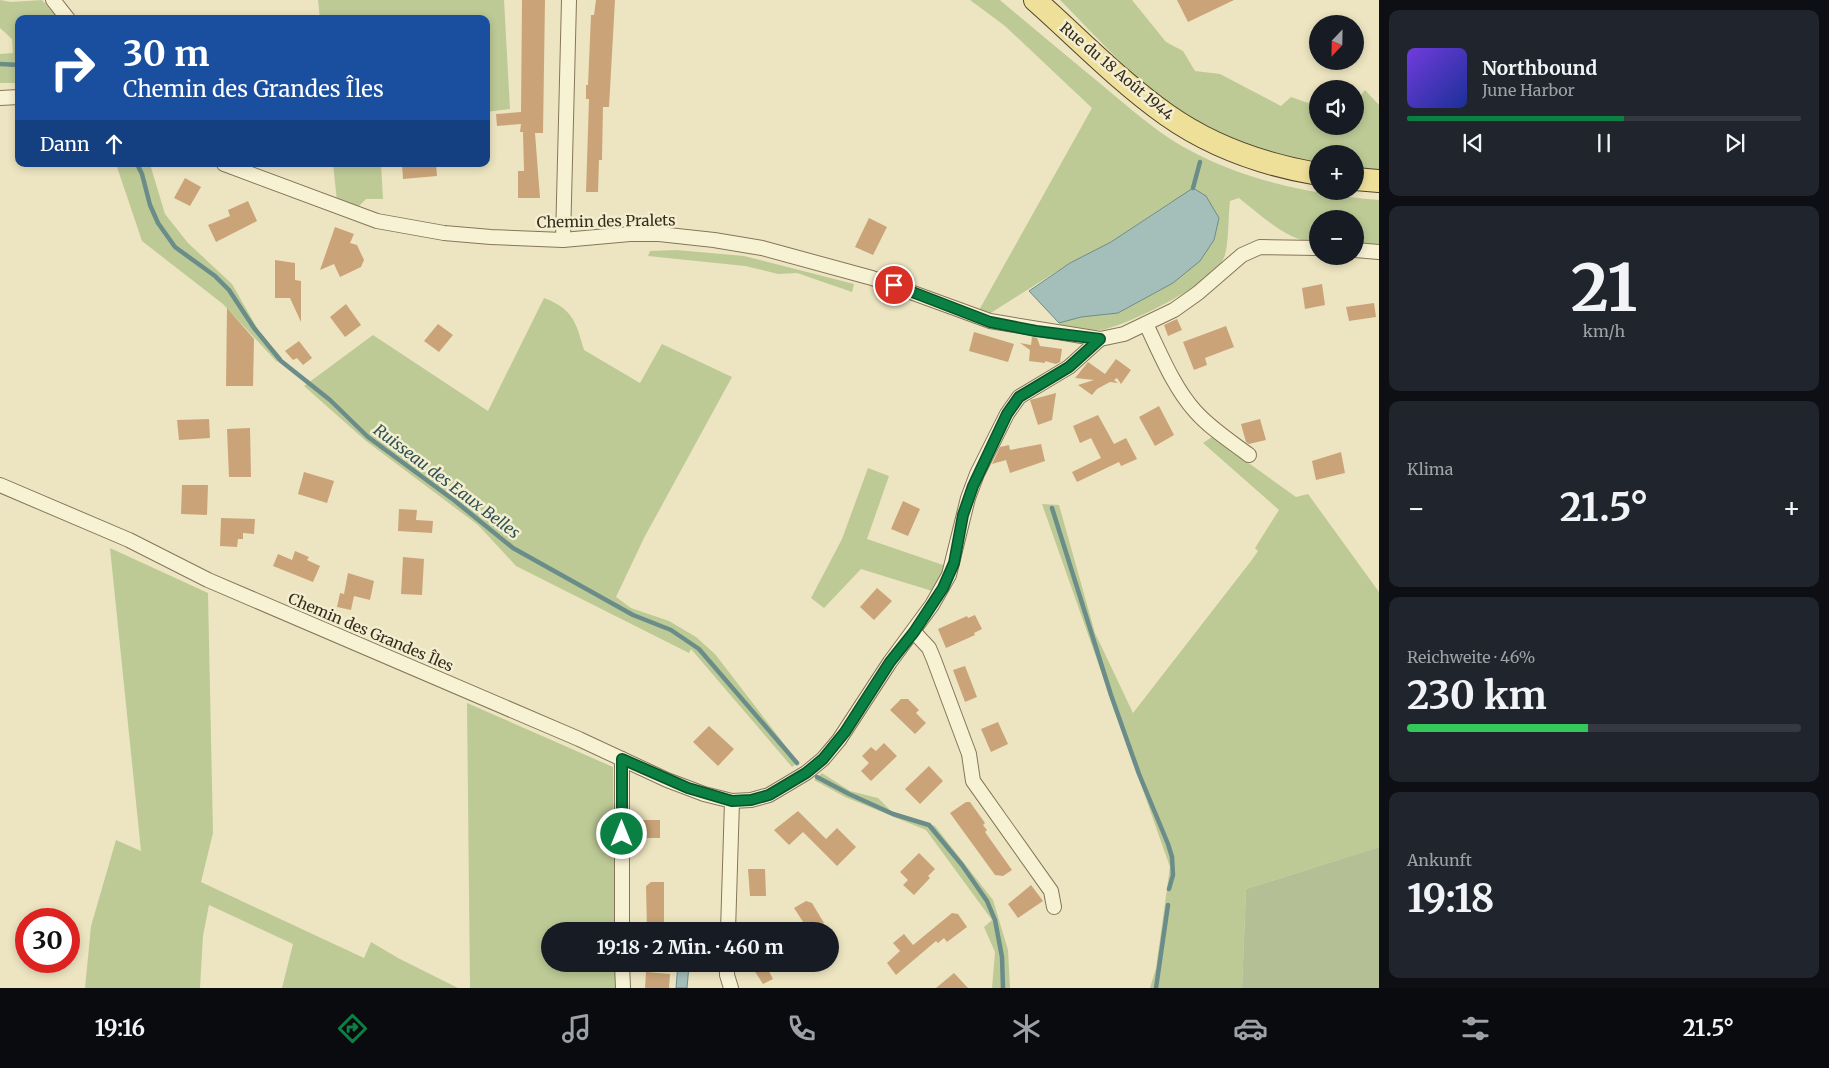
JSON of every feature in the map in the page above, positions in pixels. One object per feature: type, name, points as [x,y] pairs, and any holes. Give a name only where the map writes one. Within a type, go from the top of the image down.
[{"type":"main road","name":"Rue du 18 Août 1944","points":[[1035,0],[1148,100],[1184,126],[1224,146],[1260,160],[1309,172]]},
{"type":"main road","points":[[1364,180],[1379,182]]},
{"type":"street","points":[[54,0],[65,15]]},
{"type":"street","points":[[563,240],[568,0]]},
{"type":"street","points":[[0,98],[15,97]]},
{"type":"street","name":"Chemin des Pralets","points":[[232,167],[377,221],[396,226],[491,237],[563,240],[630,234],[659,234],[714,240],[762,248],[872,278],[990,322],[1036,331],[1100,339],[1124,334],[1187,302],[1230,264],[1242,255],[1260,247],[1309,248]]},
{"type":"street","points":[[1364,251],[1379,252]]},
{"type":"street","points":[[1146,324],[1171,374],[1193,409],[1207,423],[1248,454]]},
{"type":"street","points":[[728,922],[732,801],[751,800],[769,795],[806,773],[823,759],[845,732],[890,662],[914,632],[949,575],[968,498],[977,474],[1007,414],[1019,397],[1069,367],[1100,339]]},
{"type":"street","name":"Chemin des Grandes Îles","points":[[0,485],[129,540],[224,587],[688,788],[732,801]]},
{"type":"street","points":[[914,632],[929,648],[934,660],[969,754],[973,781],[1051,891],[1054,907]]},
{"type":"street","points":[[622,759],[622,922]]},
{"type":"street","points":[[622,972],[623,988]]},
{"type":"street","points":[[727,972],[732,988]]},
{"type":"green space","points":[[0,0],[11,2],[42,0],[55,15],[15,15],[15,83],[0,83],[0,54],[13,53],[12,39],[0,28]]},
{"type":"green space","points":[[318,0],[504,0],[510,109],[490,112],[490,15],[320,15]]},
{"type":"green space","points":[[970,0],[1000,0],[1130,109],[1180,145],[1203,157],[1251,176],[1309,191],[1309,200],[1364,200],[1364,198],[1379,200],[1379,247],[1364,246],[1364,210],[1309,210],[1309,242],[1295,238],[1275,227],[1239,198],[1230,201],[1225,255],[1219,266],[1207,277],[1173,300],[1119,325],[1096,330],[1064,329],[1059,323],[1081,317],[1118,313],[1173,283],[1219,218],[1206,196],[1171,202],[1111,242],[1070,263],[989,314],[978,312],[1092,108],[1005,26]]},
{"type":"green space","points":[[1060,0],[1132,0],[1166,42],[1183,51],[1195,71],[1220,74],[1281,106],[1291,97],[1309,103],[1309,135],[1364,135],[1365,90],[1379,105],[1379,171],[1364,170],[1364,145],[1309,145],[1309,161],[1235,141],[1219,134],[1204,127],[1171,106],[1137,78]]},
{"type":"green space","points":[[117,167],[151,167],[165,214],[188,243],[232,284],[260,333],[282,358],[277,362],[223,304],[142,241]]},
{"type":"green space","points":[[333,167],[381,167],[383,199],[366,199],[357,208],[337,201]]},
{"type":"green space","points":[[676,250],[744,256],[854,284],[852,292],[797,273],[778,274],[745,266],[648,256],[650,251]]},
{"type":"green space","points":[[544,298],[561,307],[572,318],[584,350],[640,383],[662,344],[732,377],[644,538],[616,597],[631,608],[669,621],[696,637],[715,654],[798,762],[792,767],[691,649],[689,653],[516,566],[478,525],[366,441],[304,386],[373,335],[488,411]]},
{"type":"green space","points":[[1212,437],[1296,497],[1308,494],[1379,592],[1379,847],[1246,889],[1242,988],[1150,988],[1156,968],[1170,867],[1042,504],[1059,505],[1095,633],[1133,713],[1251,561],[1258,551],[1255,548],[1279,510],[1203,443]]},
{"type":"green space","points":[[868,468],[889,476],[867,539],[946,566],[932,591],[861,569],[824,608],[811,598],[842,539]]},
{"type":"green space","points":[[110,548],[208,593],[213,833],[201,882],[364,958],[371,942],[398,958],[458,988],[282,988],[293,944],[209,905],[203,936],[200,988],[85,988],[91,926],[116,840],[141,851]]},
{"type":"green space","points":[[467,703],[613,767],[615,922],[541,922],[541,972],[615,972],[615,988],[470,988]]},
{"type":"green space","points":[[822,773],[850,791],[878,798],[891,811],[935,826],[993,900],[1008,950],[1010,988],[992,988],[995,952],[984,927],[992,920],[926,830],[845,797],[814,780]]},
{"type":"green space","points":[[1379,847],[1379,988],[1242,988],[1246,889]]},
{"type":"water","points":[[1193,188],[1206,196],[1219,218],[1214,240],[1200,261],[1173,283],[1118,313],[1081,317],[1059,323],[1029,291],[1070,263],[1111,242]]},
{"type":"water","points":[[677,972],[688,972],[687,988],[676,988]]},
{"type":"building","points":[[522,0],[545,0],[543,133],[535,133],[540,198],[518,198],[518,171],[524,171],[523,132],[520,132],[521,124],[497,126],[496,114],[521,112]]},
{"type":"building","points":[[596,0],[615,0],[609,107],[603,107],[602,160],[599,160],[598,192],[586,192],[589,99],[586,99],[586,85],[588,85],[591,15],[594,15]]},
{"type":"building","points":[[1177,0],[1234,0],[1188,22]]},
{"type":"building","points":[[402,167],[436,167],[437,176],[403,179]]},
{"type":"building","points":[[185,178],[201,187],[190,206],[174,198]]},
{"type":"building","points":[[248,201],[257,221],[216,242],[208,225],[230,216],[228,210]]},
{"type":"building","points":[[869,218],[887,227],[873,255],[855,247]]},
{"type":"building","points":[[335,227],[354,234],[350,243],[357,245],[364,260],[361,267],[340,277],[334,264],[320,270]]},
{"type":"building","points":[[275,260],[295,263],[295,280],[301,281],[301,322],[290,298],[275,298]]},
{"type":"building","points":[[1322,284],[1325,305],[1305,309],[1302,288]]},
{"type":"building","points":[[1374,303],[1376,317],[1349,321],[1346,307]]},
{"type":"building","points":[[346,304],[361,325],[345,337],[330,317]]},
{"type":"building","points":[[227,308],[254,339],[253,386],[226,386]]},
{"type":"building","points":[[1177,319],[1182,330],[1168,336],[1164,325]]},
{"type":"building","points":[[438,324],[453,335],[439,352],[424,341]]},
{"type":"building","points":[[1226,326],[1234,347],[1205,358],[1207,365],[1194,370],[1183,342]]},
{"type":"building","points":[[974,332],[1014,344],[1008,362],[969,351]]},
{"type":"building","points":[[1032,337],[1037,338],[1040,346],[1062,349],[1060,362],[1056,364],[1045,361],[1045,363],[1029,361],[1030,350],[1020,343],[1031,345]]},
{"type":"building","points":[[299,341],[312,358],[303,365],[297,358],[293,360],[285,351]]},
{"type":"building","points":[[1116,359],[1131,370],[1121,384],[1117,378],[1114,380],[1118,383],[1110,382],[1097,389],[1092,395],[1078,385],[1094,380],[1075,378],[1088,362],[1105,374]]},
{"type":"building","points":[[1056,393],[1052,420],[1038,425],[1030,400]]},
{"type":"building","points":[[1159,406],[1174,435],[1155,446],[1139,417]]},
{"type":"building","points":[[1098,415],[1114,444],[1126,438],[1137,459],[1121,466],[1119,462],[1077,482],[1072,472],[1101,458],[1091,438],[1080,443],[1073,426]]},
{"type":"building","points":[[209,419],[210,438],[179,440],[177,420]]},
{"type":"building","points":[[1260,419],[1266,440],[1249,444],[1246,442],[1241,424]]},
{"type":"building","points":[[250,428],[251,477],[229,477],[227,429]]},
{"type":"building","points":[[1041,444],[1045,461],[1010,473],[1006,460],[992,464],[1000,447],[1009,445],[1010,450]]},
{"type":"building","points":[[1341,452],[1345,473],[1316,480],[1312,461]]},
{"type":"building","points":[[304,472],[334,481],[327,503],[298,494]]},
{"type":"building","points":[[182,485],[208,485],[207,515],[181,514]]},
{"type":"building","points":[[903,501],[920,509],[908,536],[891,529]]},
{"type":"building","points":[[399,509],[417,510],[416,520],[433,521],[432,533],[398,531]]},
{"type":"building","points":[[221,518],[255,519],[254,534],[243,533],[243,539],[238,539],[237,547],[220,546]]},
{"type":"building","points":[[295,551],[309,557],[307,560],[320,566],[313,582],[273,566],[278,554],[292,560]]},
{"type":"building","points":[[403,557],[424,559],[422,595],[401,594]]},
{"type":"building","points":[[348,573],[374,581],[370,600],[354,596],[351,610],[337,607],[340,593],[344,594]]},
{"type":"building","points":[[877,588],[892,601],[874,620],[860,607]]},
{"type":"building","points":[[975,615],[982,629],[974,633],[975,635],[946,648],[938,629],[967,616],[968,618]]},
{"type":"building","points":[[965,666],[977,697],[965,702],[953,670]]},
{"type":"building","points":[[901,699],[908,699],[919,710],[916,713],[926,723],[915,734],[890,710]]},
{"type":"building","points":[[998,722],[1008,744],[991,752],[981,729]]},
{"type":"building","points":[[709,726],[734,749],[718,766],[693,742]]},
{"type":"building","points":[[884,743],[897,756],[871,781],[861,771],[869,763],[862,756],[871,747],[876,751]]},
{"type":"building","points":[[929,766],[943,781],[920,804],[905,789]]},
{"type":"building","points":[[966,802],[970,802],[985,823],[983,825],[987,830],[985,832],[1012,870],[1003,876],[995,875],[950,813]]},
{"type":"building","points":[[798,811],[826,839],[837,828],[856,847],[837,866],[803,832],[789,845],[774,830]]},
{"type":"building","points":[[641,820],[660,820],[660,838],[641,838]]},
{"type":"building","points":[[919,853],[935,869],[928,876],[930,878],[914,895],[903,885],[908,880],[900,872]]},
{"type":"building","points":[[748,869],[765,869],[766,896],[750,896]]},
{"type":"building","points":[[651,882],[664,882],[664,922],[647,922],[646,886]]},
{"type":"building","points":[[1031,885],[1043,901],[1018,918],[1008,904]]},
{"type":"building","points":[[806,901],[812,903],[823,922],[803,922],[794,908]]},
{"type":"building","points":[[952,913],[958,914],[967,927],[947,942],[944,938],[938,943],[936,941],[896,975],[887,963],[900,951],[893,943],[904,934],[913,945]]},
{"type":"building","points":[[646,972],[670,974],[669,988],[645,988]]},
{"type":"building","points":[[755,972],[769,972],[773,979],[763,984]]},
{"type":"building","points":[[954,973],[968,988],[936,988]]},
{"type":"waterway","name":"Ruisseau des Eaux Belles","points":[[0,64],[15,65]]},
{"type":"waterway","points":[[1193,188],[1200,162]]},
{"type":"waterway","name":"Ruisseau des Eaux Belles","points":[[138,167],[150,205],[158,223],[175,247],[215,276],[229,290],[254,328],[281,361],[330,400],[368,437],[455,501],[513,548],[633,615],[671,630],[699,649],[797,763]]},
{"type":"waterway","points":[[1052,508],[1111,695],[1139,774],[1172,857],[1173,875],[1169,889]]},
{"type":"waterway","name":"Ruisseau des Eaux Belles","points":[[817,777],[893,814],[929,825],[962,865],[987,901],[995,920],[1002,957],[1003,988]]},
{"type":"waterway","points":[[1156,988],[1168,905]]},
{"type":"route","points":[[622,834],[622,759],[667,780],[704,794],[732,801],[759,799],[769,795],[806,773],[823,759],[845,732],[890,662],[914,632],[943,588],[954,563],[968,498],[995,435],[1007,414],[1019,397],[1069,367],[1100,339],[1036,331],[990,322],[894,285]]}]
